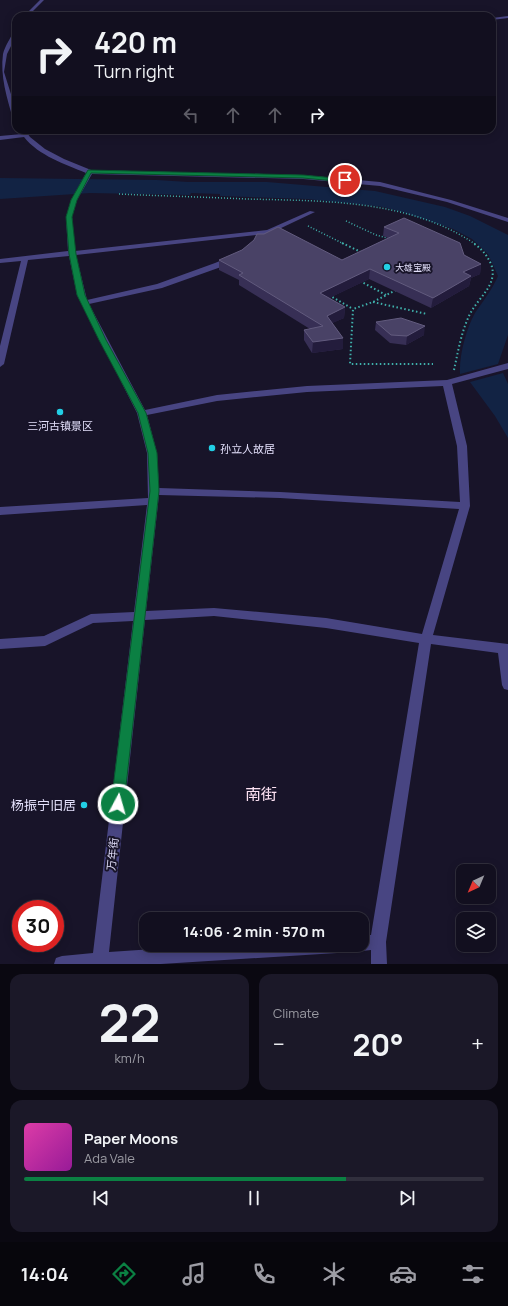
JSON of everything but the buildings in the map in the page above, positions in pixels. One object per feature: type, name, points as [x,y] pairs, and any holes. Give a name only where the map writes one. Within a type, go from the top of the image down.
[{"type":"street","points":[[30,12],[42,0]]},
{"type":"street","points":[[496,18],[508,17]]},
{"type":"street","points":[[12,40],[5,54],[2,72],[12,106]]},
{"type":"street","points":[[0,138],[18,134]]},
{"type":"street","points":[[24,134],[58,160],[90,172],[303,177],[380,184],[449,201],[508,220]]},
{"type":"street","name":"万年街","points":[[90,172],[85,178],[74,200],[69,217],[72,254],[81,295],[142,413],[152,453],[154,496],[100,960]]},
{"type":"street","points":[[252,242],[266,232],[312,212]]},
{"type":"street","points":[[0,261],[266,232]]},
{"type":"street","points":[[85,304],[159,286],[218,265],[241,251]]},
{"type":"street","points":[[0,364],[25,259]]},
{"type":"street","points":[[142,413],[217,398],[300,390],[452,379],[508,366]]},
{"type":"street","points":[[379,964],[378,942],[426,639],[465,506],[462,446],[452,379]]},
{"type":"street","points":[[0,511],[154,496],[280,494],[465,506]]},
{"type":"street","points":[[0,644],[45,641],[91,619],[139,618],[214,612],[326,623],[426,639],[506,649],[508,685]]},
{"type":"street","points":[[369,943],[378,942]]},
{"type":"street","points":[[62,964],[100,960],[226,952]]},
{"type":"path","points":[[119,194],[306,200],[381,208],[447,228],[463,236],[476,244],[484,253],[491,263],[494,272],[487,289],[470,315],[458,350],[452,379]]},
{"type":"path","points":[[295,219],[366,254]]},
{"type":"path","points":[[346,221],[376,236],[390,239],[383,242]]},
{"type":"path","points":[[356,255],[369,249]]},
{"type":"path","points":[[359,280],[386,296]]},
{"type":"path","points":[[326,294],[353,309],[373,302],[399,289]]},
{"type":"path","points":[[373,302],[427,314]]},
{"type":"path","points":[[353,309],[350,364],[433,364]]},
{"type":"water","points":[[0,178],[267,182],[375,191],[445,207],[470,216],[508,235],[508,335],[498,364],[460,374],[462,351],[469,327],[475,313],[498,276],[488,254],[472,239],[453,229],[402,212],[383,207],[306,199],[220,196],[220,194],[191,193],[190,195],[90,193],[0,199]]},
{"type":"water","points":[[503,373],[508,384],[508,438],[495,416],[470,382]]},
{"type":"place","name":"大雄宝殿","points":[[387,267]]},
{"type":"place","name":"三河古镇景区","points":[[60,412]]},
{"type":"place","name":"孙立人故居","points":[[212,448]]},
{"type":"place","name":"杨振宁旧居","points":[[84,805]]},
{"type":"district","name":"南街","points":[[261,794]]},
{"type":"route","points":[[118,804],[154,491],[152,453],[142,413],[81,295],[72,254],[69,217],[74,200],[85,178],[90,172],[303,177],[345,180]]}]
